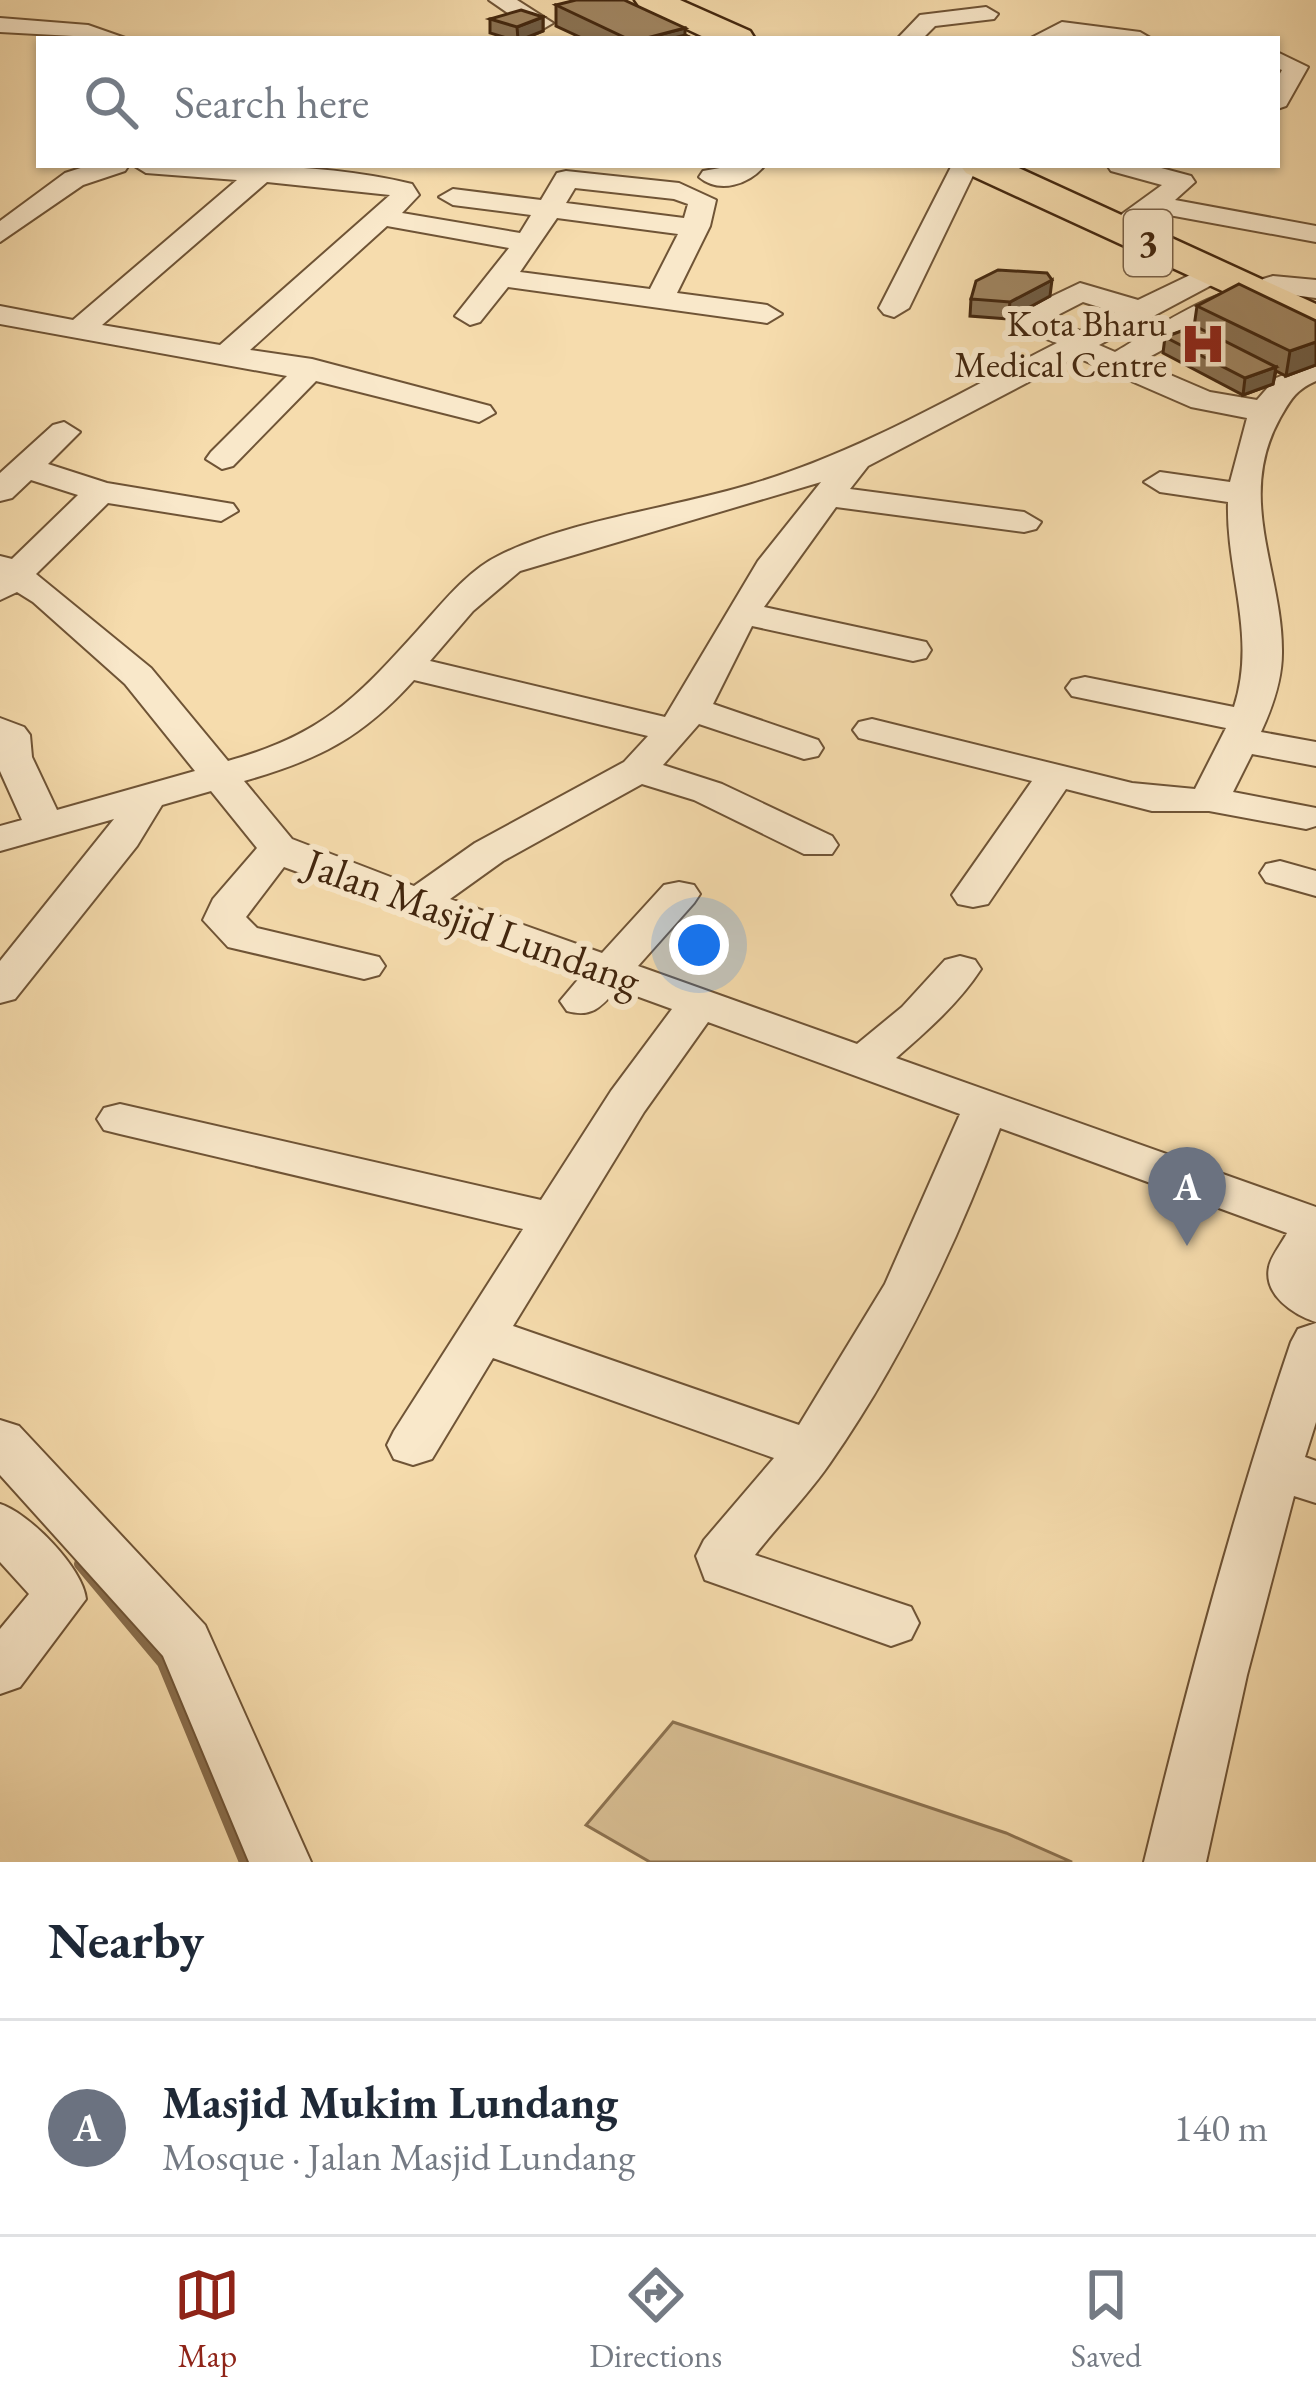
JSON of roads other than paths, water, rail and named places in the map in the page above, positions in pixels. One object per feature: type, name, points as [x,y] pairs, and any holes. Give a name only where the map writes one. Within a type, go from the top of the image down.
[{"type":"highway","points":[[623,0],[701,36]]},
{"type":"highway","points":[[652,0],[730,36]]},
{"type":"highway","name":"3","points":[[986,168],[1316,321]]},
{"type":"highway","name":"3","points":[[1020,168],[1145,212],[1244,288],[1316,304]]},
{"type":"street","points":[[934,0],[989,23]]},
{"type":"street","points":[[0,5],[65,6]]},
{"type":"street","points":[[0,21],[33,20],[65,6]]},
{"type":"street","points":[[507,10],[547,18]]},
{"type":"street","points":[[912,36],[928,20],[989,23]]},
{"type":"street","points":[[0,21],[104,36]]},
{"type":"street","points":[[1047,36],[1062,29],[1117,36]]},
{"type":"street","points":[[0,234],[74,178],[106,168]]},
{"type":"street","points":[[215,168],[367,173],[406,195],[229,353]]},
{"type":"street","points":[[712,177],[741,176],[749,168]]},
{"type":"street","points":[[894,308],[963,168]]},
{"type":"street","points":[[1146,168],[1188,173]]},
{"type":"street","points":[[30,172],[74,178]]},
{"type":"street","points":[[470,316],[529,243],[570,172],[694,195],[704,206],[660,299]]},
{"type":"street","points":[[80,330],[261,173]]},
{"type":"street","points":[[1145,212],[1188,173]]},
{"type":"street","points":[[453,197],[695,228]]},
{"type":"street","points":[[1145,212],[1316,234]]},
{"type":"street","points":[[381,218],[529,243]]},
{"type":"street","points":[[503,278],[767,314]]},
{"type":"street","points":[[1244,288],[1316,341]]},
{"type":"street","points":[[1120,362],[1244,288]]},
{"type":"street","points":[[0,839],[285,757],[328,736],[407,667],[460,604],[508,564],[582,538],[764,491],[857,459],[1142,311],[1244,288],[1316,289]]},
{"type":"street","points":[[1142,311],[1080,292],[1029,318],[1034,325],[1202,400],[1269,412]]},
{"type":"street","points":[[0,315],[312,368],[387,384],[479,413]]},
{"type":"street","points":[[222,459],[312,368]]},
{"type":"street","points":[[1209,799],[1244,730],[1262,671],[1264,640],[1246,546],[1244,494],[1258,432],[1282,388],[1316,371]]},
{"type":"street","points":[[0,491],[64,432]]},
{"type":"street","points":[[418,902],[489,852],[638,770],[682,720],[775,561],[857,459]]},
{"type":"street","points":[[26,467],[101,492],[221,511]]},
{"type":"street","points":[[1160,482],[1244,494]]},
{"type":"street","points":[[6,576],[101,492]]},
{"type":"street","points":[[830,496],[1024,522]]},
{"type":"street","name":"Jalan Masjid Lundang","points":[[6,576],[138,676],[278,848],[321,869],[418,902],[595,986],[699,1003],[1315,1225]]},
{"type":"street","points":[[745,614],[913,650]]},
{"type":"street","points":[[407,667],[804,748]]},
{"type":"street","points":[[1085,688],[1316,754]]},
{"type":"street","points":[[0,729],[11,734],[13,757],[43,824]]},
{"type":"street","points":[[872,730],[1166,801],[1209,799],[1306,817]]},
{"type":"street","points":[[638,770],[708,792],[818,845]]},
{"type":"street","points":[[973,895],[1056,775]]},
{"type":"street","points":[[0,989],[123,837],[148,795]]},
{"type":"street","points":[[278,848],[228,908],[224,920],[229,929],[243,938],[364,966]]},
{"type":"street","points":[[595,986],[679,894]]},
{"type":"street","points":[[863,1062],[917,1017],[960,969]]},
{"type":"street","points":[[413,1445],[627,1102],[699,1003]]},
{"type":"street","points":[[891,1623],[724,1564],[723,1556],[811,1450],[887,1326],[947,1212],[986,1106]]},
{"type":"street","points":[[120,1119],[554,1220]]},
{"type":"street","points":[[1315,1225],[1293,1267],[1294,1285],[1316,1304]]},
{"type":"street","points":[[485,1336],[811,1450]]},
{"type":"street","points":[[1175,1862],[1218,1675],[1295,1475],[1316,1342]]},
{"type":"street","points":[[0,1440],[185,1642],[280,1862]]},
{"type":"street","points":[[0,1525],[57,1588],[58,1599],[0,1670]]},
{"type":"waterway","points":[[80,1564],[163,1663],[245,1862]]},
{"type":"place","name":"Kota Bharu Medical Centre","points":[[1203,344]]},
{"type":"place","name":"Masjid Mukim Lundang","points":[[1187,1246]]}]
